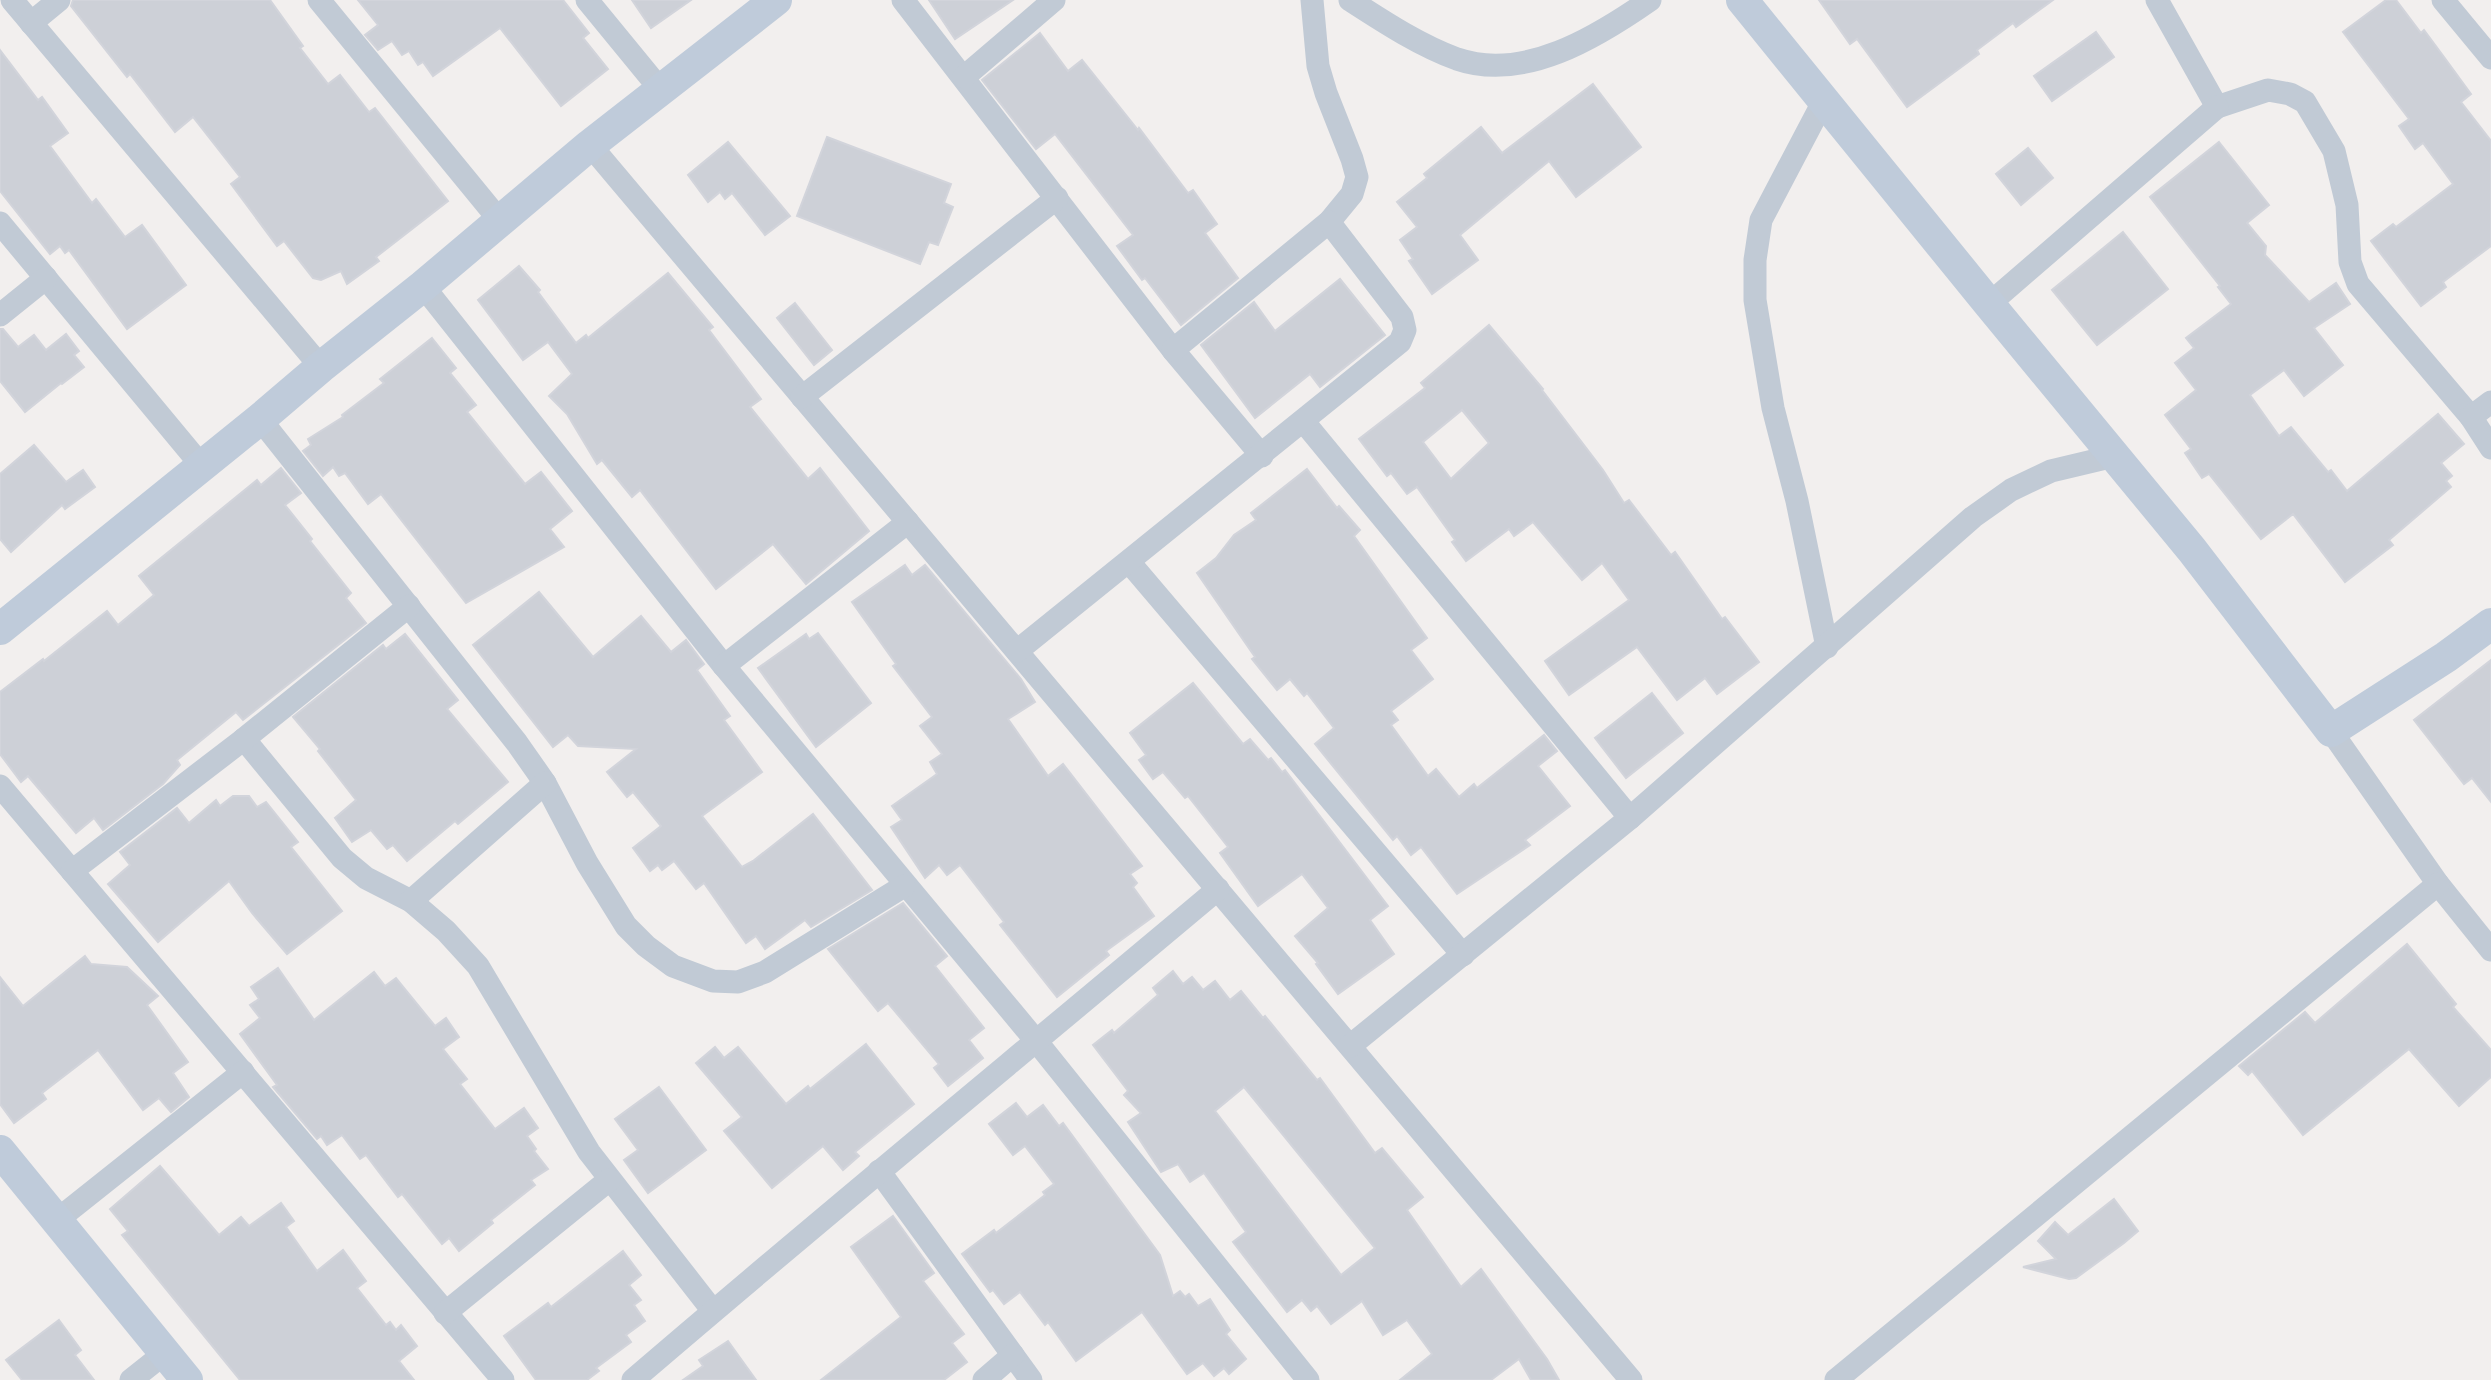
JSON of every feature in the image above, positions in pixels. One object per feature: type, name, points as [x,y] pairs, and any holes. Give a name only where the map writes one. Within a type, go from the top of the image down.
[{"type":"street","points":[[12,0],[321,367]]},
{"type":"street","points":[[32,23],[59,0]]},
{"type":"street","points":[[318,0],[501,222]]},
{"type":"street","points":[[587,0],[660,89]]},
{"type":"street","points":[[0,629],[423,286],[590,145],[776,0]]},
{"type":"street","points":[[903,0],[1173,350],[1262,456]]},
{"type":"street","points":[[964,77],[1054,0]]},
{"type":"street","points":[[1173,350],[1329,222],[1352,194],[1357,177],[1318,66],[1312,0]]},
{"type":"street","points":[[1350,0],[1398,31],[1459,60],[1502,66],[1539,59],[1578,43],[1623,19],[1650,0]]},
{"type":"street","points":[[1742,0],[2192,550],[2331,731],[2438,884],[2491,950]]},
{"type":"street","points":[[2157,0],[2217,107]]},
{"type":"street","points":[[2443,0],[2491,58]]},
{"type":"street","points":[[1989,304],[2217,107],[2268,90],[2290,94],[2305,102],[2334,150],[2347,205],[2350,262],[2358,284],[2472,417],[2491,449]]},
{"type":"street","points":[[1824,102],[1761,220],[1755,260],[1755,300],[1773,408],[1797,501],[1827,647]]},
{"type":"street","points":[[590,145],[1631,1380]]},
{"type":"street","points":[[802,397],[1057,198]]},
{"type":"street","points":[[1017,652],[1400,342],[1405,330],[1402,317],[1329,222]]},
{"type":"street","points":[[0,223],[201,465]]},
{"type":"street","points":[[0,315],[46,278]]},
{"type":"street","points":[[423,286],[724,666],[904,886],[1037,1042],[1308,1380]]},
{"type":"street","points":[[2472,417],[2491,402]]},
{"type":"street","points":[[260,419],[545,782],[587,863],[626,926],[646,947],[673,966],[713,981],[738,982],[765,972],[904,886]]},
{"type":"street","points":[[1304,422],[1630,818]]},
{"type":"street","points":[[1350,1046],[1630,818],[1973,517],[2011,490],[2050,471],[2114,456]]},
{"type":"street","points":[[724,666],[908,522]]},
{"type":"street","points":[[1129,562],[1463,955]]},
{"type":"street","points":[[72,871],[244,739],[409,606]]},
{"type":"street","points":[[2331,731],[2446,657],[2491,624]]},
{"type":"street","points":[[244,739],[342,858],[366,878],[411,901],[446,931],[478,966],[507,1011],[564,1113],[609,1180],[713,1311]]},
{"type":"street","points":[[411,901],[545,782]]},
{"type":"street","points":[[0,786],[503,1380]]},
{"type":"street","points":[[1836,1380],[2438,884]]},
{"type":"street","points":[[633,1380],[1218,889]]},
{"type":"street","points":[[57,1220],[243,1072]]},
{"type":"street","points":[[0,1151],[187,1380]]},
{"type":"street","points":[[879,1171],[1031,1380]]},
{"type":"street","points":[[445,1312],[609,1180]]},
{"type":"street","points":[[131,1380],[165,1353]]},
{"type":"street","points":[[984,1380],[1013,1355]]},
{"type":"building","points":[[73,0],[270,0],[303,46],[300,48],[328,84],[340,75],[369,112],[375,108],[448,201],[376,257],[379,261],[347,284],[341,271],[321,280],[313,278],[284,241],[277,246],[231,184],[240,177],[193,117],[175,132],[130,74],[127,77],[71,6]]},
{"type":"building","points":[[358,0],[563,0],[589,33],[583,38],[608,69],[561,106],[500,28],[433,76],[423,62],[418,65],[409,51],[402,55],[392,41],[378,50],[365,35],[378,25]]},
{"type":"building","points":[[632,0],[691,0],[651,28]]},
{"type":"building","points":[[929,0],[1013,0],[955,39]]},
{"type":"building","points":[[1819,0],[2053,0],[2016,27],[2013,23],[1977,50],[1979,54],[1907,107],[1857,39],[1850,44]]},
{"type":"building","points":[[2386,0],[2396,0],[2421,33],[2424,30],[2471,94],[2461,102],[2491,141],[2491,246],[2443,282],[2446,287],[2421,306],[2371,241],[2393,224],[2396,227],[2453,184],[2423,143],[2415,149],[2399,126],[2409,119],[2343,32]]},
{"type":"building","points":[[2096,32],[2114,57],[2052,101],[2034,76]]},
{"type":"building","points":[[1040,33],[1068,71],[1082,60],[1138,130],[1139,128],[1188,193],[1193,190],[1217,224],[1205,233],[1238,278],[1181,325],[1117,246],[1133,235],[1055,134],[1036,149],[982,80]]},
{"type":"building","points":[[0,50],[38,100],[42,97],[68,133],[50,146],[92,203],[96,199],[125,237],[142,225],[186,285],[127,329],[69,250],[65,253],[60,246],[50,254],[0,191]]},
{"type":"building","points":[[1593,84],[1641,147],[1576,197],[1549,161],[1460,235],[1478,260],[1432,294],[1409,261],[1413,259],[1400,240],[1417,227],[1397,202],[1427,178],[1424,174],[1481,127],[1502,153]]},
{"type":"building","points":[[827,137],[951,184],[944,203],[953,207],[938,245],[929,242],[920,264],[797,216]]},
{"type":"building","points":[[728,142],[790,216],[765,235],[732,193],[725,199],[720,192],[708,202],[688,175]]},
{"type":"building","points":[[2219,142],[2269,205],[2247,223],[2266,246],[2265,255],[2309,302],[2336,283],[2350,304],[2314,328],[2343,365],[2304,396],[2284,370],[2250,395],[2279,436],[2291,427],[2347,491],[2438,414],[2464,444],[2441,463],[2452,476],[2446,481],[2451,487],[2389,540],[2393,545],[2345,582],[2293,514],[2261,539],[2209,474],[2202,478],[2185,453],[2191,449],[2165,415],[2196,390],[2175,363],[2194,348],[2186,338],[2231,304],[2150,197]]},
{"type":"building","points":[[2028,148],[2053,178],[2021,205],[1996,174]]},
{"type":"building","points":[[2123,232],[2168,289],[2097,345],[2052,290]]},
{"type":"building","points":[[519,266],[540,290],[538,292],[576,343],[586,335],[588,338],[668,273],[713,327],[709,330],[761,399],[750,407],[808,479],[820,468],[869,531],[806,584],[773,544],[716,589],[640,490],[632,497],[602,460],[597,464],[567,414],[549,396],[572,374],[548,342],[523,360],[478,300]]},
{"type":"building","points":[[1340,279],[1385,335],[1320,387],[1310,374],[1255,418],[1201,345],[1254,302],[1275,331]]},
{"type":"building","points":[[795,303],[832,350],[814,365],[777,318]]},
{"type":"building","points":[[1489,325],[1543,389],[1624,503],[1629,500],[1671,555],[1675,552],[1722,619],[1725,617],[1759,662],[1717,694],[1705,678],[1677,700],[1637,647],[1569,695],[1545,661],[1629,600],[1602,563],[1582,580],[1533,522],[1514,536],[1509,529],[1466,561],[1452,542],[1455,540],[1417,487],[1407,494],[1391,473],[1387,476],[1359,439],[1425,388],[1421,383]],"holes":[[[1462,410],[1489,443],[1451,479],[1423,442]]]},
{"type":"building","points":[[0,329],[3,329],[18,347],[34,335],[46,350],[66,334],[79,351],[74,355],[84,367],[25,412],[0,381]]},
{"type":"building","points":[[432,338],[456,368],[450,373],[476,405],[467,412],[525,484],[541,472],[572,511],[550,529],[564,547],[466,603],[381,494],[368,504],[345,473],[339,476],[333,467],[323,476],[303,451],[311,445],[308,439],[343,417],[342,415],[384,383],[380,379]]},
{"type":"building","points":[[34,445],[66,482],[83,470],[95,487],[65,509],[62,505],[11,552],[0,539],[0,474]]},
{"type":"building","points":[[281,468],[301,493],[285,505],[351,593],[346,598],[366,623],[243,720],[236,712],[177,760],[180,765],[163,784],[103,830],[94,818],[76,833],[28,776],[21,782],[0,754],[0,692],[107,611],[118,625],[154,595],[139,576],[257,480],[261,485]]},
{"type":"building","points":[[1307,469],[1337,508],[1339,506],[1360,530],[1354,536],[1427,638],[1411,650],[1433,679],[1391,711],[1398,720],[1391,725],[1428,776],[1436,769],[1459,797],[1474,784],[1477,788],[1544,735],[1557,751],[1538,766],[1570,806],[1525,840],[1530,845],[1457,894],[1421,847],[1411,855],[1397,836],[1393,840],[1315,744],[1334,728],[1307,693],[1304,696],[1290,679],[1277,690],[1252,659],[1255,657],[1197,573],[1216,558],[1234,535],[1256,520],[1251,513]]},
{"type":"building","points":[[905,565],[912,575],[925,565],[1021,679],[1035,702],[1008,719],[1048,776],[1063,764],[1142,866],[1130,874],[1137,883],[1133,887],[1154,916],[1106,951],[1109,955],[1057,997],[1000,925],[1004,922],[960,865],[947,875],[939,865],[925,878],[891,827],[902,820],[892,806],[937,774],[930,762],[942,754],[920,726],[932,717],[893,666],[896,664],[852,602]]},
{"type":"building","points":[[539,592],[593,657],[641,616],[671,652],[686,640],[704,664],[697,670],[730,716],[724,720],[762,772],[702,816],[742,867],[813,814],[872,890],[811,927],[805,920],[765,949],[756,936],[746,943],[704,883],[696,889],[674,861],[662,870],[658,865],[650,871],[633,848],[661,826],[633,792],[627,797],[607,772],[636,749],[578,746],[568,735],[553,747],[473,645]]},
{"type":"building","points":[[818,633],[871,703],[816,747],[758,668],[806,634],[809,639]]},
{"type":"building","points":[[405,634],[458,700],[447,709],[508,782],[458,824],[455,821],[407,861],[393,845],[387,849],[371,830],[352,842],[335,818],[356,800],[318,751],[320,749],[293,717],[383,645],[386,649]]},
{"type":"building","points":[[2491,660],[2491,802],[2472,778],[2464,784],[2414,720]]},
{"type":"building","points":[[1193,683],[1243,744],[1250,739],[1268,760],[1271,758],[1282,772],[1285,770],[1388,906],[1370,920],[1394,954],[1338,994],[1316,964],[1318,963],[1295,936],[1328,908],[1302,874],[1258,906],[1220,853],[1228,847],[1188,796],[1185,798],[1163,772],[1153,779],[1139,760],[1146,755],[1130,733]]},
{"type":"building","points":[[1652,693],[1683,733],[1626,778],[1595,738]]},
{"type":"building","points":[[233,796],[249,796],[257,807],[266,802],[298,842],[291,847],[342,911],[287,954],[229,881],[158,942],[108,884],[130,865],[120,852],[177,808],[189,823],[216,800],[220,806]]},
{"type":"building","points":[[903,903],[947,956],[935,966],[984,1028],[969,1040],[983,1058],[948,1086],[934,1068],[939,1064],[888,1003],[878,1011],[828,949]]},
{"type":"building","points":[[2407,944],[2456,1004],[2453,1007],[2491,1050],[2491,1077],[2459,1106],[2409,1049],[2303,1135],[2252,1071],[2248,1075],[2239,1066],[2305,1012],[2315,1023]]},
{"type":"building","points":[[85,956],[91,964],[127,967],[158,996],[147,1005],[188,1062],[173,1073],[189,1097],[171,1112],[159,1098],[143,1110],[98,1050],[42,1093],[46,1099],[14,1123],[0,1104],[0,977],[23,1006]]},
{"type":"building","points":[[278,968],[314,1020],[374,972],[385,986],[396,978],[435,1026],[446,1018],[459,1037],[443,1049],[467,1079],[460,1084],[495,1129],[524,1108],[538,1128],[527,1136],[536,1149],[534,1151],[548,1169],[531,1180],[535,1185],[491,1220],[493,1223],[459,1251],[449,1238],[442,1244],[402,1194],[398,1197],[366,1155],[360,1159],[342,1135],[327,1145],[321,1136],[317,1139],[273,1087],[277,1085],[240,1034],[260,1018],[250,1005],[259,999],[251,987]]},
{"type":"building","points":[[1173,971],[1183,984],[1192,977],[1203,990],[1215,981],[1230,1000],[1241,991],[1317,1080],[1320,1078],[1375,1153],[1382,1148],[1423,1197],[1407,1210],[1461,1287],[1481,1269],[1547,1359],[1559,1380],[1531,1380],[1519,1359],[1491,1380],[1400,1380],[1432,1354],[1407,1320],[1383,1335],[1362,1301],[1331,1324],[1317,1306],[1311,1311],[1302,1300],[1287,1312],[1233,1242],[1246,1232],[1204,1173],[1190,1182],[1178,1164],[1161,1172],[1128,1122],[1141,1113],[1124,1095],[1128,1091],[1093,1045],[1112,1030],[1114,1033],[1158,995],[1153,988]],"holes":[[[1244,1087],[1375,1248],[1341,1275],[1215,1111]]]},
{"type":"building","points":[[866,1044],[914,1104],[855,1152],[859,1156],[843,1170],[823,1146],[772,1188],[724,1131],[742,1117],[696,1063],[715,1047],[724,1058],[738,1047],[786,1104],[808,1086],[810,1089]]},
{"type":"building","points":[[659,1087],[706,1150],[648,1193],[624,1160],[638,1150],[615,1119]]},
{"type":"building","points":[[1016,1103],[1027,1117],[1043,1105],[1059,1126],[1063,1123],[1160,1255],[1173,1296],[1180,1291],[1185,1297],[1189,1294],[1198,1306],[1210,1299],[1230,1330],[1226,1334],[1246,1359],[1229,1374],[1224,1368],[1214,1376],[1203,1363],[1187,1374],[1142,1312],[1076,1361],[1048,1322],[1045,1325],[1020,1292],[1004,1304],[993,1290],[990,1292],[962,1254],[994,1230],[996,1233],[1045,1195],[1043,1192],[1054,1184],[1025,1146],[1013,1155],[989,1124]]},
{"type":"building","points":[[160,1166],[219,1235],[241,1217],[249,1226],[281,1203],[294,1221],[286,1227],[317,1271],[343,1250],[366,1281],[357,1288],[386,1325],[390,1322],[396,1330],[401,1325],[417,1346],[399,1361],[414,1380],[240,1380],[122,1235],[128,1231],[110,1209]]},
{"type":"building","points":[[2114,1199],[2138,1231],[2124,1243],[2076,1278],[2069,1279],[2023,1267],[2056,1259],[2038,1241],[2055,1222],[2068,1235]]},
{"type":"building","points":[[893,1216],[934,1273],[923,1281],[964,1334],[952,1343],[967,1362],[944,1380],[821,1380],[901,1317],[851,1247]]},
{"type":"building","points":[[623,1251],[641,1275],[629,1285],[641,1300],[634,1305],[645,1321],[626,1335],[631,1342],[596,1368],[599,1371],[587,1380],[536,1380],[504,1336],[548,1303],[551,1307]]},
{"type":"building","points":[[59,1320],[81,1350],[75,1355],[94,1380],[22,1380],[6,1360]]},
{"type":"building","points":[[728,1341],[756,1380],[683,1380],[703,1366],[699,1360]]}]
